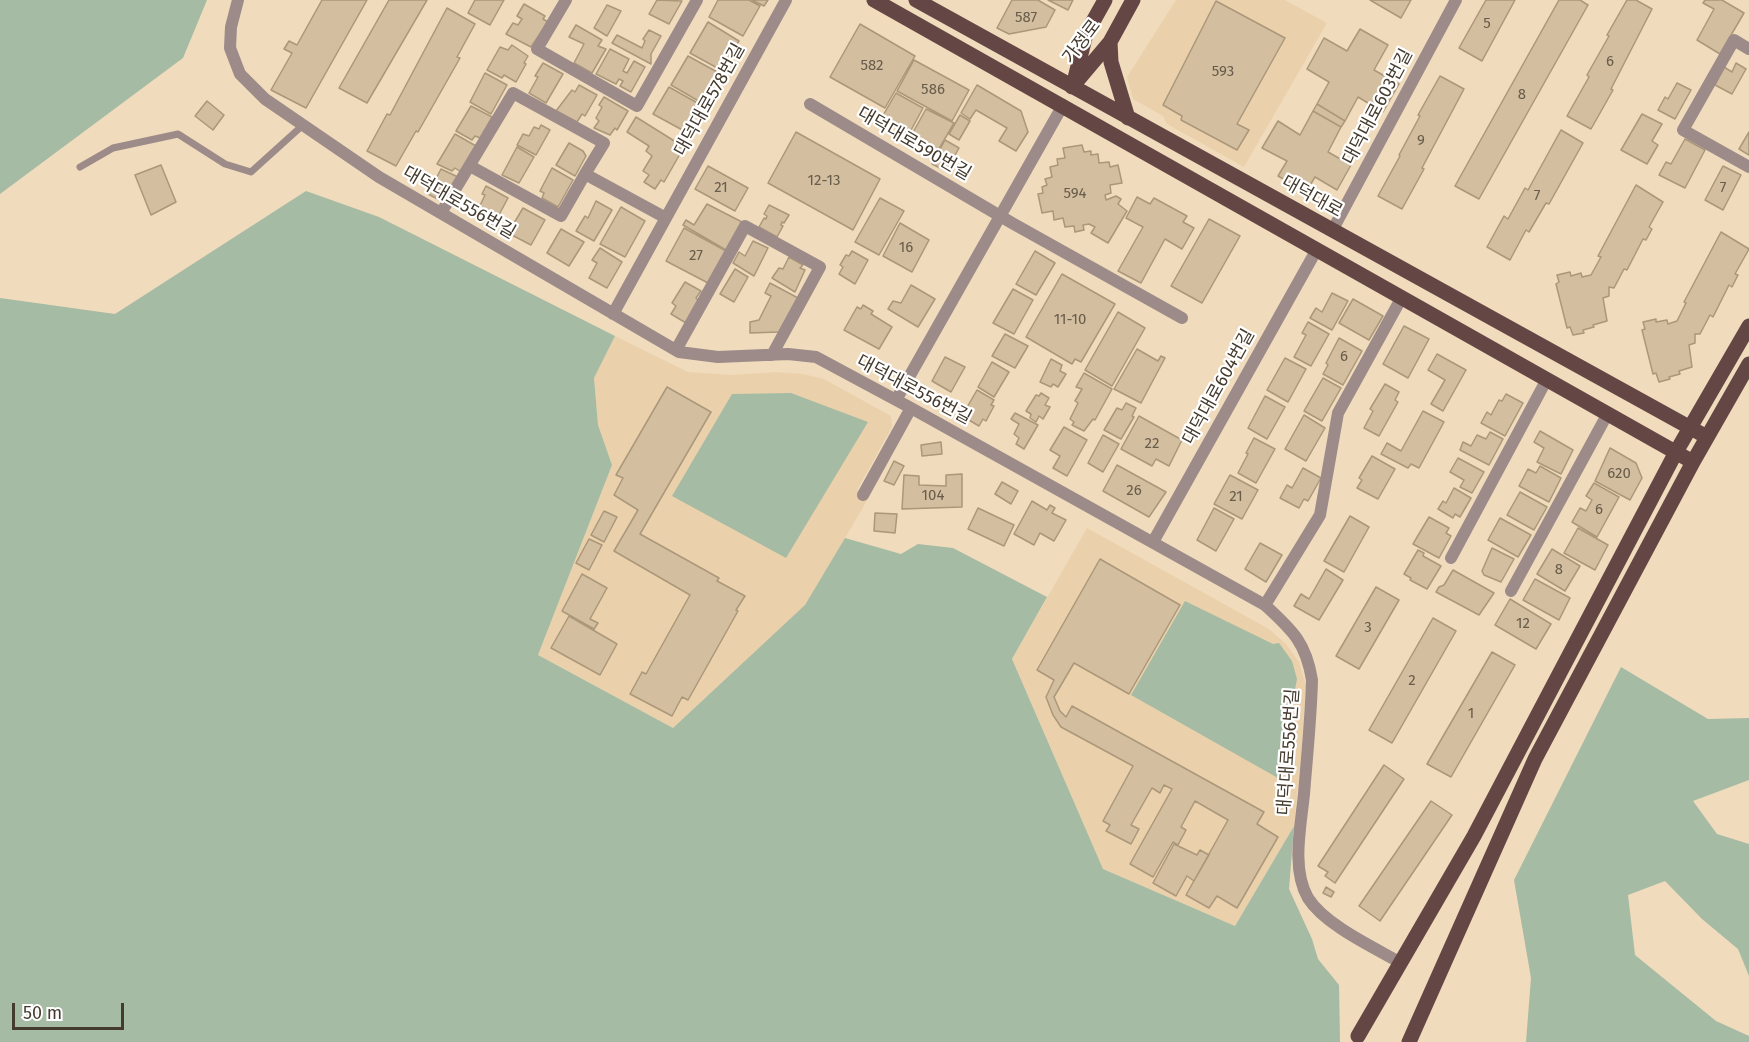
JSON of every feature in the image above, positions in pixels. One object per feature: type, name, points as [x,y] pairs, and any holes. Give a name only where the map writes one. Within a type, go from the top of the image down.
[{"type":"main road","points":[[874,0],[1693,462]]},
{"type":"main road","name":"대덕대로","points":[[916,0],[1707,437]]},
{"type":"main road","name":"가정로","points":[[1072,87],[1086,34],[1105,0]]},
{"type":"main road","name":"가정로","points":[[1072,87],[1110,42],[1132,0]]},
{"type":"main road","points":[[1110,42],[1112,62],[1128,118]]},
{"type":"main road","points":[[1358,1036],[1474,836],[1676,452],[1749,326]]},
{"type":"main road","points":[[1410,1042],[1535,759],[1693,462],[1749,364]]},
{"type":"street","name":"대덕대로556번길","points":[[238,0],[231,27],[230,48],[240,74],[265,99],[379,177],[676,350],[718,357],[772,354],[816,357],[1265,605],[1293,631],[1300,641],[1310,667],[1312,680],[1299,861],[1308,898],[1327,918],[1401,963]]},
{"type":"street","points":[[566,0],[537,49],[637,106],[698,0]]},
{"type":"street","name":"대덕대로578번길","points":[[613,314],[786,0]]},
{"type":"street","name":"대덕대로603번길","points":[[1332,231],[1456,0]]},
{"type":"street","points":[[1749,48],[1734,40],[1683,130],[1749,167]]},
{"type":"street","points":[[441,213],[513,93],[604,143],[585,174],[666,218]]},
{"type":"street","name":"대덕대로590번길","points":[[810,104],[999,216],[1182,318]]},
{"type":"street","points":[[896,400],[1063,105]]},
{"type":"street","name":"대덕대로556번길","points":[[470,166],[561,216],[585,174]]},
{"type":"street","points":[[676,350],[745,226],[820,267],[772,354]]},
{"type":"street","name":"대덕대로604번길","points":[[1153,542],[1317,249]]},
{"type":"street","points":[[1265,605],[1320,515],[1338,413],[1402,297]]},
{"type":"street","points":[[1451,558],[1547,379]]},
{"type":"street","points":[[863,495],[911,408]]},
{"type":"street","points":[[1511,591],[1608,413]]},
{"type":"lane","points":[[80,167],[112,148],[178,134],[225,164],[250,172],[303,125]]},
{"type":"shaded area","points":[[1176,0],[1285,0],[1327,23],[1244,167],[1167,124],[1163,116],[1133,99],[1127,77]]},
{"type":"shaded area","points":[[615,336],[688,372],[733,375],[775,372],[803,374],[824,379],[891,416],[892,427],[857,490],[869,497],[806,605],[673,728],[538,655],[612,465],[598,425],[594,378]]},
{"type":"shaded area","points":[[1087,528],[1269,629],[1286,644],[1299,662],[1306,686],[1294,826],[1235,926],[1103,869],[1012,659]]},
{"type":"green space","points":[[0,0],[207,0],[183,58],[0,194]]},
{"type":"green space","points":[[306,191],[379,217],[615,336],[594,378],[598,425],[612,465],[538,655],[673,728],[805,605],[845,538],[901,554],[918,544],[953,548],[1047,597],[1012,659],[1103,869],[1235,926],[1294,826],[1289,889],[1312,939],[1318,959],[1339,985],[1340,1042],[0,1042],[0,298],[115,314]]},
{"type":"green space","points":[[791,393],[868,422],[786,558],[672,496],[732,394]]},
{"type":"green space","points":[[1185,601],[1273,644],[1279,643],[1292,661],[1297,679],[1278,778],[1131,695]]},
{"type":"green space","points":[[1621,667],[1708,719],[1749,718],[1749,780],[1693,801],[1717,834],[1749,844],[1749,976],[1738,949],[1702,919],[1665,881],[1628,895],[1635,955],[1716,1021],[1749,1036],[1749,1042],[1526,1042],[1531,978],[1514,880]]},
{"type":"building","points":[[322,0],[367,0],[306,108],[271,90],[292,53],[284,49],[289,41],[297,45]]},
{"type":"building","points":[[389,0],[427,0],[367,103],[339,88]]},
{"type":"building","points":[[475,0],[504,0],[490,25],[468,13]]},
{"type":"building","points":[[657,0],[682,1],[669,24],[649,14]]},
{"type":"building","points":[[718,0],[749,0],[760,6],[743,36],[709,17]]},
{"type":"building","points":[[752,0],[768,0],[764,6]]},
{"type":"building","points":[[1012,0],[1038,0],[1055,10],[1046,27],[1009,34],[997,28]]},
{"type":"building","points":[[1048,0],[1073,0],[1068,10]]},
{"type":"building","points":[[1370,0],[1411,0],[1401,18]]},
{"type":"building","points":[[1486,0],[1515,0],[1482,61],[1459,48]]},
{"type":"building","points":[[1559,0],[1580,0],[1588,5],[1479,199],[1455,186]]},
{"type":"building","points":[[1627,0],[1636,0],[1652,9],[1611,89],[1613,90],[1591,129],[1567,116]]},
{"type":"building","points":[[1705,0],[1722,0],[1744,13],[1720,54],[1697,40],[1714,9],[1703,3]]},
{"type":"building","points":[[1216,1],[1285,38],[1237,124],[1249,130],[1237,150],[1181,120],[1182,116],[1163,105]]},
{"type":"building","points":[[524,4],[545,16],[543,19],[548,22],[531,47],[506,34],[513,23],[518,25],[522,19],[517,16]]},
{"type":"building","points":[[607,5],[621,11],[607,36],[594,28]]},
{"type":"building","points":[[447,8],[475,24],[457,57],[460,58],[396,166],[367,151],[387,114],[390,115]]},
{"type":"building","points":[[708,22],[739,41],[721,70],[690,53]]},
{"type":"building","points":[[860,24],[915,56],[885,108],[830,77]]},
{"type":"building","points":[[576,25],[602,40],[598,46],[606,49],[592,73],[574,63],[584,44],[569,37]]},
{"type":"building","points":[[1360,29],[1388,45],[1374,70],[1399,84],[1383,112],[1358,97],[1345,121],[1317,104],[1329,82],[1307,69],[1324,38],[1347,51]]},
{"type":"building","points":[[649,30],[661,36],[651,54],[651,64],[612,43],[617,35],[642,48],[645,41],[643,39]]},
{"type":"building","points":[[512,45],[528,56],[516,82],[504,75],[502,78],[487,70],[500,47],[508,50]]},
{"type":"building","points":[[610,49],[629,59],[623,71],[627,73],[634,61],[645,67],[631,92],[620,86],[623,81],[619,79],[616,84],[596,74]]},
{"type":"building","points":[[688,56],[719,73],[702,103],[671,85]]},
{"type":"building","points":[[914,60],[969,90],[952,121],[897,91]]},
{"type":"building","points":[[543,63],[563,74],[546,103],[529,93]]},
{"type":"building","points":[[1736,63],[1746,69],[1732,94],[1715,85],[1724,67],[1732,72]]},
{"type":"building","points":[[485,73],[507,85],[491,114],[470,102]]},
{"type":"building","points":[[1440,76],[1464,89],[1402,209],[1378,196]]},
{"type":"building","points":[[1677,83],[1691,90],[1675,119],[1658,110],[1665,97],[1668,99]]},
{"type":"building","points":[[579,85],[597,95],[585,116],[582,114],[577,122],[556,111],[572,90],[575,92]]},
{"type":"building","points":[[977,85],[1021,111],[1028,132],[1016,151],[999,141],[1007,128],[976,110],[970,119],[961,113]]},
{"type":"building","points":[[669,87],[701,105],[686,132],[653,114]]},
{"type":"building","points":[[896,93],[923,108],[909,134],[881,119]]},
{"type":"building","points":[[604,97],[628,111],[617,130],[615,128],[610,135],[594,128],[599,121],[596,118],[602,107],[599,105]]},
{"type":"building","points":[[207,101],[224,115],[213,130],[195,116]]},
{"type":"building","points":[[1317,104],[1345,121],[1341,127],[1313,111]]},
{"type":"building","points":[[471,106],[492,117],[480,138],[475,136],[472,140],[456,131]]},
{"type":"building","points":[[926,109],[954,123],[936,154],[916,142],[918,140],[911,136]]},
{"type":"building","points":[[1313,111],[1341,127],[1328,152],[1351,165],[1337,190],[1315,177],[1306,192],[1278,176],[1287,161],[1262,148],[1278,121],[1300,135]]},
{"type":"building","points":[[1642,114],[1662,124],[1652,141],[1658,145],[1647,164],[1621,150]]},
{"type":"building","points":[[960,115],[970,121],[959,140],[949,134]]},
{"type":"building","points":[[636,117],[684,147],[664,182],[661,180],[655,189],[644,182],[649,175],[643,171],[652,156],[646,151],[649,146],[627,132]]},
{"type":"building","points":[[541,125],[550,130],[536,155],[517,145],[523,134],[529,136],[534,127],[539,129]]},
{"type":"building","points":[[1561,130],[1583,143],[1549,204],[1546,203],[1529,232],[1526,230],[1510,260],[1487,247],[1504,216],[1508,219],[1525,188],[1528,190]]},
{"type":"building","points":[[796,132],[880,179],[853,230],[768,183]]},
{"type":"building","points":[[1749,132],[1749,155],[1739,149]]},
{"type":"building","points":[[455,134],[476,146],[461,172],[455,168],[452,171],[437,164]]},
{"type":"building","points":[[1685,139],[1705,150],[1685,188],[1659,175],[1666,162],[1671,164]]},
{"type":"building","points":[[945,140],[959,148],[946,171],[932,164]]},
{"type":"building","points":[[569,143],[583,151],[586,156],[575,176],[556,165]]},
{"type":"building","points":[[1082,145],[1084,152],[1091,151],[1091,155],[1098,154],[1099,163],[1109,162],[1110,167],[1118,165],[1122,183],[1110,185],[1111,193],[1105,195],[1106,200],[1116,196],[1121,199],[1118,204],[1127,211],[1108,243],[1091,233],[1095,227],[1089,224],[1083,225],[1084,230],[1075,232],[1074,226],[1065,227],[1063,218],[1054,220],[1053,211],[1042,213],[1038,194],[1043,193],[1042,187],[1047,185],[1045,179],[1052,177],[1050,167],[1058,165],[1057,159],[1065,158],[1063,148]]},
{"type":"building","points":[[517,147],[534,157],[519,183],[502,175]]},
{"type":"building","points":[[161,165],[176,202],[151,215],[135,175]]},
{"type":"building","points":[[708,166],[748,188],[735,211],[695,189]]},
{"type":"building","points":[[1723,166],[1741,175],[1723,210],[1705,200]]},
{"type":"building","points":[[552,168],[573,180],[558,207],[542,198],[544,193],[540,191]]},
{"type":"building","points":[[441,169],[458,177],[445,203],[428,194]]},
{"type":"building","points":[[1636,185],[1663,202],[1649,227],[1652,229],[1646,240],[1643,239],[1627,270],[1624,269],[1614,288],[1609,287],[1609,296],[1603,298],[1607,321],[1583,330],[1584,333],[1573,335],[1570,327],[1567,328],[1556,284],[1559,282],[1557,275],[1570,272],[1571,276],[1581,273],[1582,277],[1591,275],[1601,257],[1598,256]]},
{"type":"building","points":[[486,186],[508,198],[493,226],[475,216],[485,195],[482,194]]},
{"type":"building","points":[[1137,197],[1150,204],[1154,198],[1187,216],[1183,222],[1194,228],[1182,249],[1165,239],[1141,283],[1118,271],[1143,227],[1126,218]]},
{"type":"building","points":[[880,198],[904,211],[879,255],[855,242]]},
{"type":"building","points":[[596,201],[612,210],[594,241],[576,231],[585,216],[588,218]]},
{"type":"building","points":[[707,204],[742,222],[726,250],[683,225],[686,220],[694,225]]},
{"type":"building","points":[[769,205],[789,215],[784,223],[782,222],[783,226],[777,237],[759,227],[764,218],[766,219],[767,216],[764,214]]},
{"type":"building","points":[[621,207],[645,221],[625,257],[600,244]]},
{"type":"building","points":[[523,208],[545,220],[531,245],[508,233]]},
{"type":"building","points":[[1209,219],[1240,236],[1202,303],[1171,286]]},
{"type":"building","points":[[900,223],[929,240],[912,272],[883,256]]},
{"type":"building","points":[[684,228],[726,251],[708,283],[666,261]]},
{"type":"building","points":[[561,229],[584,242],[569,266],[547,253]]},
{"type":"building","points":[[1721,232],[1749,249],[1735,274],[1738,275],[1732,287],[1729,285],[1713,317],[1710,315],[1700,334],[1695,334],[1695,343],[1689,345],[1692,367],[1679,371],[1680,374],[1669,377],[1670,379],[1659,382],[1656,373],[1653,374],[1642,330],[1645,329],[1643,322],[1656,319],[1656,322],[1667,320],[1668,324],[1677,321],[1686,303],[1684,302]]},
{"type":"building","points":[[753,241],[768,248],[754,276],[733,263],[739,252],[745,256]]},
{"type":"building","points":[[600,248],[622,262],[607,288],[589,278],[597,263],[592,260]]},
{"type":"building","points":[[852,251],[868,260],[855,284],[839,274],[843,267],[840,265],[846,255],[849,256]]},
{"type":"building","points":[[1035,251],[1055,263],[1036,295],[1016,284]]},
{"type":"building","points":[[789,257],[803,265],[800,268],[805,270],[795,292],[772,278],[779,268],[783,269]]},
{"type":"building","points":[[735,269],[748,277],[734,302],[720,294]]},
{"type":"building","points":[[1062,274],[1115,304],[1081,362],[1075,359],[1072,364],[1026,337]]},
{"type":"building","points":[[685,282],[701,291],[696,298],[699,301],[686,323],[671,314],[676,306],[672,303]]},
{"type":"building","points":[[770,283],[798,298],[779,332],[750,333],[750,322],[759,320],[771,296],[765,293]]},
{"type":"building","points":[[911,285],[935,299],[918,327],[888,309],[893,301],[901,303]]},
{"type":"building","points":[[1013,289],[1033,300],[1014,334],[993,323]]},
{"type":"building","points":[[1332,293],[1348,301],[1332,330],[1310,318],[1316,308],[1322,312]]},
{"type":"building","points":[[1353,299],[1383,316],[1369,340],[1339,323]]},
{"type":"building","points":[[863,305],[873,311],[871,314],[892,327],[879,349],[844,330],[857,307],[861,309]]},
{"type":"building","points":[[1118,312],[1145,328],[1112,386],[1085,370]]},
{"type":"building","points":[[1308,322],[1329,334],[1311,366],[1294,357],[1306,335],[1302,333]]},
{"type":"building","points":[[1404,326],[1429,339],[1408,378],[1383,364]]},
{"type":"building","points":[[1005,334],[1028,346],[1015,368],[992,356]]},
{"type":"building","points":[[1339,338],[1362,351],[1343,385],[1323,374]]},
{"type":"building","points":[[1137,349],[1158,361],[1161,356],[1165,358],[1141,403],[1114,389]]},
{"type":"building","points":[[1437,354],[1466,370],[1443,411],[1431,404],[1445,380],[1428,370]]},
{"type":"building","points":[[945,357],[965,367],[951,392],[932,381]]},
{"type":"building","points":[[1285,358],[1306,369],[1288,402],[1267,390]]},
{"type":"building","points":[[1051,359],[1062,365],[1060,371],[1066,374],[1058,387],[1053,384],[1051,387],[1040,382]]},
{"type":"building","points":[[992,362],[1009,372],[994,397],[978,387]]},
{"type":"building","points":[[1084,373],[1112,389],[1095,420],[1093,419],[1084,431],[1072,425],[1074,422],[1070,419],[1078,403],[1075,401],[1082,389],[1076,387]]},
{"type":"building","points":[[1323,378],[1341,388],[1322,421],[1304,411]]},
{"type":"building","points":[[1385,384],[1399,392],[1395,400],[1398,402],[1379,436],[1364,428],[1373,411],[1370,409]]},
{"type":"building","points":[[667,387],[711,412],[640,534],[719,578],[717,581],[745,596],[688,700],[682,697],[672,716],[630,694],[642,672],[646,674],[690,595],[614,551],[638,510],[614,495],[623,478],[616,475]]},
{"type":"building","points":[[977,390],[994,400],[991,405],[994,406],[986,421],[983,419],[979,426],[962,416]]},
{"type":"building","points":[[1041,393],[1049,398],[1045,405],[1050,407],[1043,419],[1039,416],[1036,422],[1026,411],[1036,395],[1039,396]]},
{"type":"building","points":[[1506,394],[1523,403],[1505,436],[1481,423],[1487,412],[1491,415],[1499,400],[1502,401]]},
{"type":"building","points":[[1265,396],[1285,407],[1267,439],[1248,428]]},
{"type":"building","points":[[1126,403],[1136,408],[1132,416],[1134,417],[1121,439],[1104,430],[1117,408],[1122,410]]},
{"type":"building","points":[[1423,411],[1444,422],[1419,468],[1411,464],[1408,468],[1381,454],[1387,443],[1401,451]]},
{"type":"building","points":[[1015,413],[1038,425],[1024,449],[1016,444],[1019,438],[1014,434],[1019,424],[1011,419]]},
{"type":"building","points":[[1304,415],[1325,428],[1306,461],[1285,449]]},
{"type":"building","points":[[1139,416],[1182,440],[1169,466],[1156,459],[1152,466],[1121,449]]},
{"type":"building","points":[[1064,427],[1087,440],[1067,476],[1053,468],[1060,456],[1050,450]]},
{"type":"building","points":[[1540,431],[1573,450],[1561,474],[1537,462],[1544,448],[1534,442]]},
{"type":"building","points":[[1490,432],[1503,439],[1489,465],[1460,450],[1463,442],[1471,446],[1477,435],[1486,439]]},
{"type":"building","points":[[1103,435],[1119,444],[1103,472],[1088,463]]},
{"type":"building","points":[[1254,438],[1275,449],[1256,483],[1238,473]]},
{"type":"building","points":[[941,442],[942,454],[922,456],[921,445]]},
{"type":"building","points":[[1610,448],[1636,463],[1642,478],[1630,500],[1595,481]]},
{"type":"building","points":[[1372,456],[1395,469],[1378,499],[1357,488],[1362,480],[1359,478]]},
{"type":"building","points":[[1458,458],[1484,472],[1472,493],[1460,487],[1464,480],[1450,472]]},
{"type":"building","points":[[894,461],[904,466],[894,485],[884,481]]},
{"type":"building","points":[[1117,465],[1166,492],[1149,517],[1103,491]]},
{"type":"building","points":[[1540,466],[1561,478],[1549,502],[1519,486],[1528,469],[1536,473]]},
{"type":"building","points":[[1303,468],[1321,478],[1308,501],[1304,499],[1299,508],[1280,498],[1287,485],[1292,488]]},
{"type":"building","points":[[962,474],[962,507],[902,509],[904,475],[919,476],[919,485],[946,486],[946,475]]},
{"type":"building","points":[[1230,475],[1258,490],[1242,519],[1214,504]]},
{"type":"building","points":[[1002,482],[1018,491],[1011,504],[995,494]]},
{"type":"building","points":[[1594,483],[1619,497],[1597,537],[1572,522],[1580,508],[1586,511],[1592,500],[1586,496]]},
{"type":"building","points":[[1454,488],[1471,498],[1460,517],[1455,514],[1453,518],[1438,509],[1443,501],[1446,503]]},
{"type":"building","points":[[1520,492],[1547,507],[1534,530],[1507,515]]},
{"type":"building","points":[[1032,501],[1047,510],[1050,505],[1055,508],[1052,513],[1066,520],[1054,541],[1040,533],[1034,545],[1014,534]]},
{"type":"building","points":[[978,508],[1014,525],[1004,546],[968,529]]},
{"type":"building","points":[[1214,508],[1234,519],[1216,551],[1197,540]]},
{"type":"building","points":[[604,511],[617,517],[604,542],[591,535]]},
{"type":"building","points":[[875,513],[897,514],[895,533],[874,531]]},
{"type":"building","points":[[1350,516],[1369,527],[1344,572],[1324,561]]},
{"type":"building","points":[[1429,517],[1449,528],[1446,533],[1451,536],[1439,558],[1413,544]]},
{"type":"building","points":[[1500,518],[1531,535],[1518,557],[1488,540]]},
{"type":"building","points":[[1578,528],[1608,545],[1595,570],[1564,553]]},
{"type":"building","points":[[589,539],[602,545],[589,570],[576,563]]},
{"type":"building","points":[[1260,543],[1282,555],[1266,582],[1245,569]]},
{"type":"building","points":[[1492,548],[1514,559],[1501,582],[1484,575],[1482,571]]},
{"type":"building","points":[[1552,549],[1580,566],[1565,591],[1537,574]]},
{"type":"building","points":[[1418,550],[1424,553],[1423,556],[1441,566],[1427,589],[1404,574]]},
{"type":"building","points":[[1100,559],[1180,605],[1129,694],[1074,663],[1054,697],[1060,711],[1066,717],[1072,706],[1264,812],[1257,824],[1278,837],[1237,908],[1217,896],[1209,908],[1186,895],[1228,820],[1195,801],[1181,827],[1186,830],[1178,845],[1173,842],[1153,877],[1130,864],[1172,789],[1164,785],[1160,793],[1152,788],[1131,825],[1139,829],[1131,844],[1106,831],[1110,825],[1103,821],[1133,766],[1061,727],[1053,715],[1046,697],[1054,680],[1037,670]]},
{"type":"building","points":[[1326,569],[1343,580],[1319,620],[1294,606],[1301,594],[1309,599]]},
{"type":"building","points":[[1453,570],[1494,593],[1479,615],[1436,592],[1444,585]]},
{"type":"building","points":[[582,574],[607,588],[590,619],[598,623],[594,629],[562,611]]},
{"type":"building","points":[[1535,579],[1570,598],[1559,620],[1523,600]]},
{"type":"building","points":[[1376,587],[1399,600],[1359,669],[1336,656]]},
{"type":"building","points":[[1510,599],[1551,624],[1536,649],[1495,625]]},
{"type":"building","points":[[569,616],[617,644],[600,675],[551,648]]},
{"type":"building","points":[[1433,618],[1456,631],[1392,743],[1369,730]]},
{"type":"building","points":[[1492,652],[1515,665],[1451,777],[1427,764]]},
{"type":"building","points":[[1384,765],[1404,779],[1335,883],[1325,876],[1328,872],[1318,866]]},
{"type":"building","points":[[1431,801],[1452,815],[1380,921],[1359,906]]},
{"type":"building","points":[[1174,844],[1197,855],[1200,850],[1209,855],[1194,881],[1187,876],[1176,896],[1153,883]]},
{"type":"building","points":[[1326,887],[1334,892],[1331,897],[1323,893]]}]
